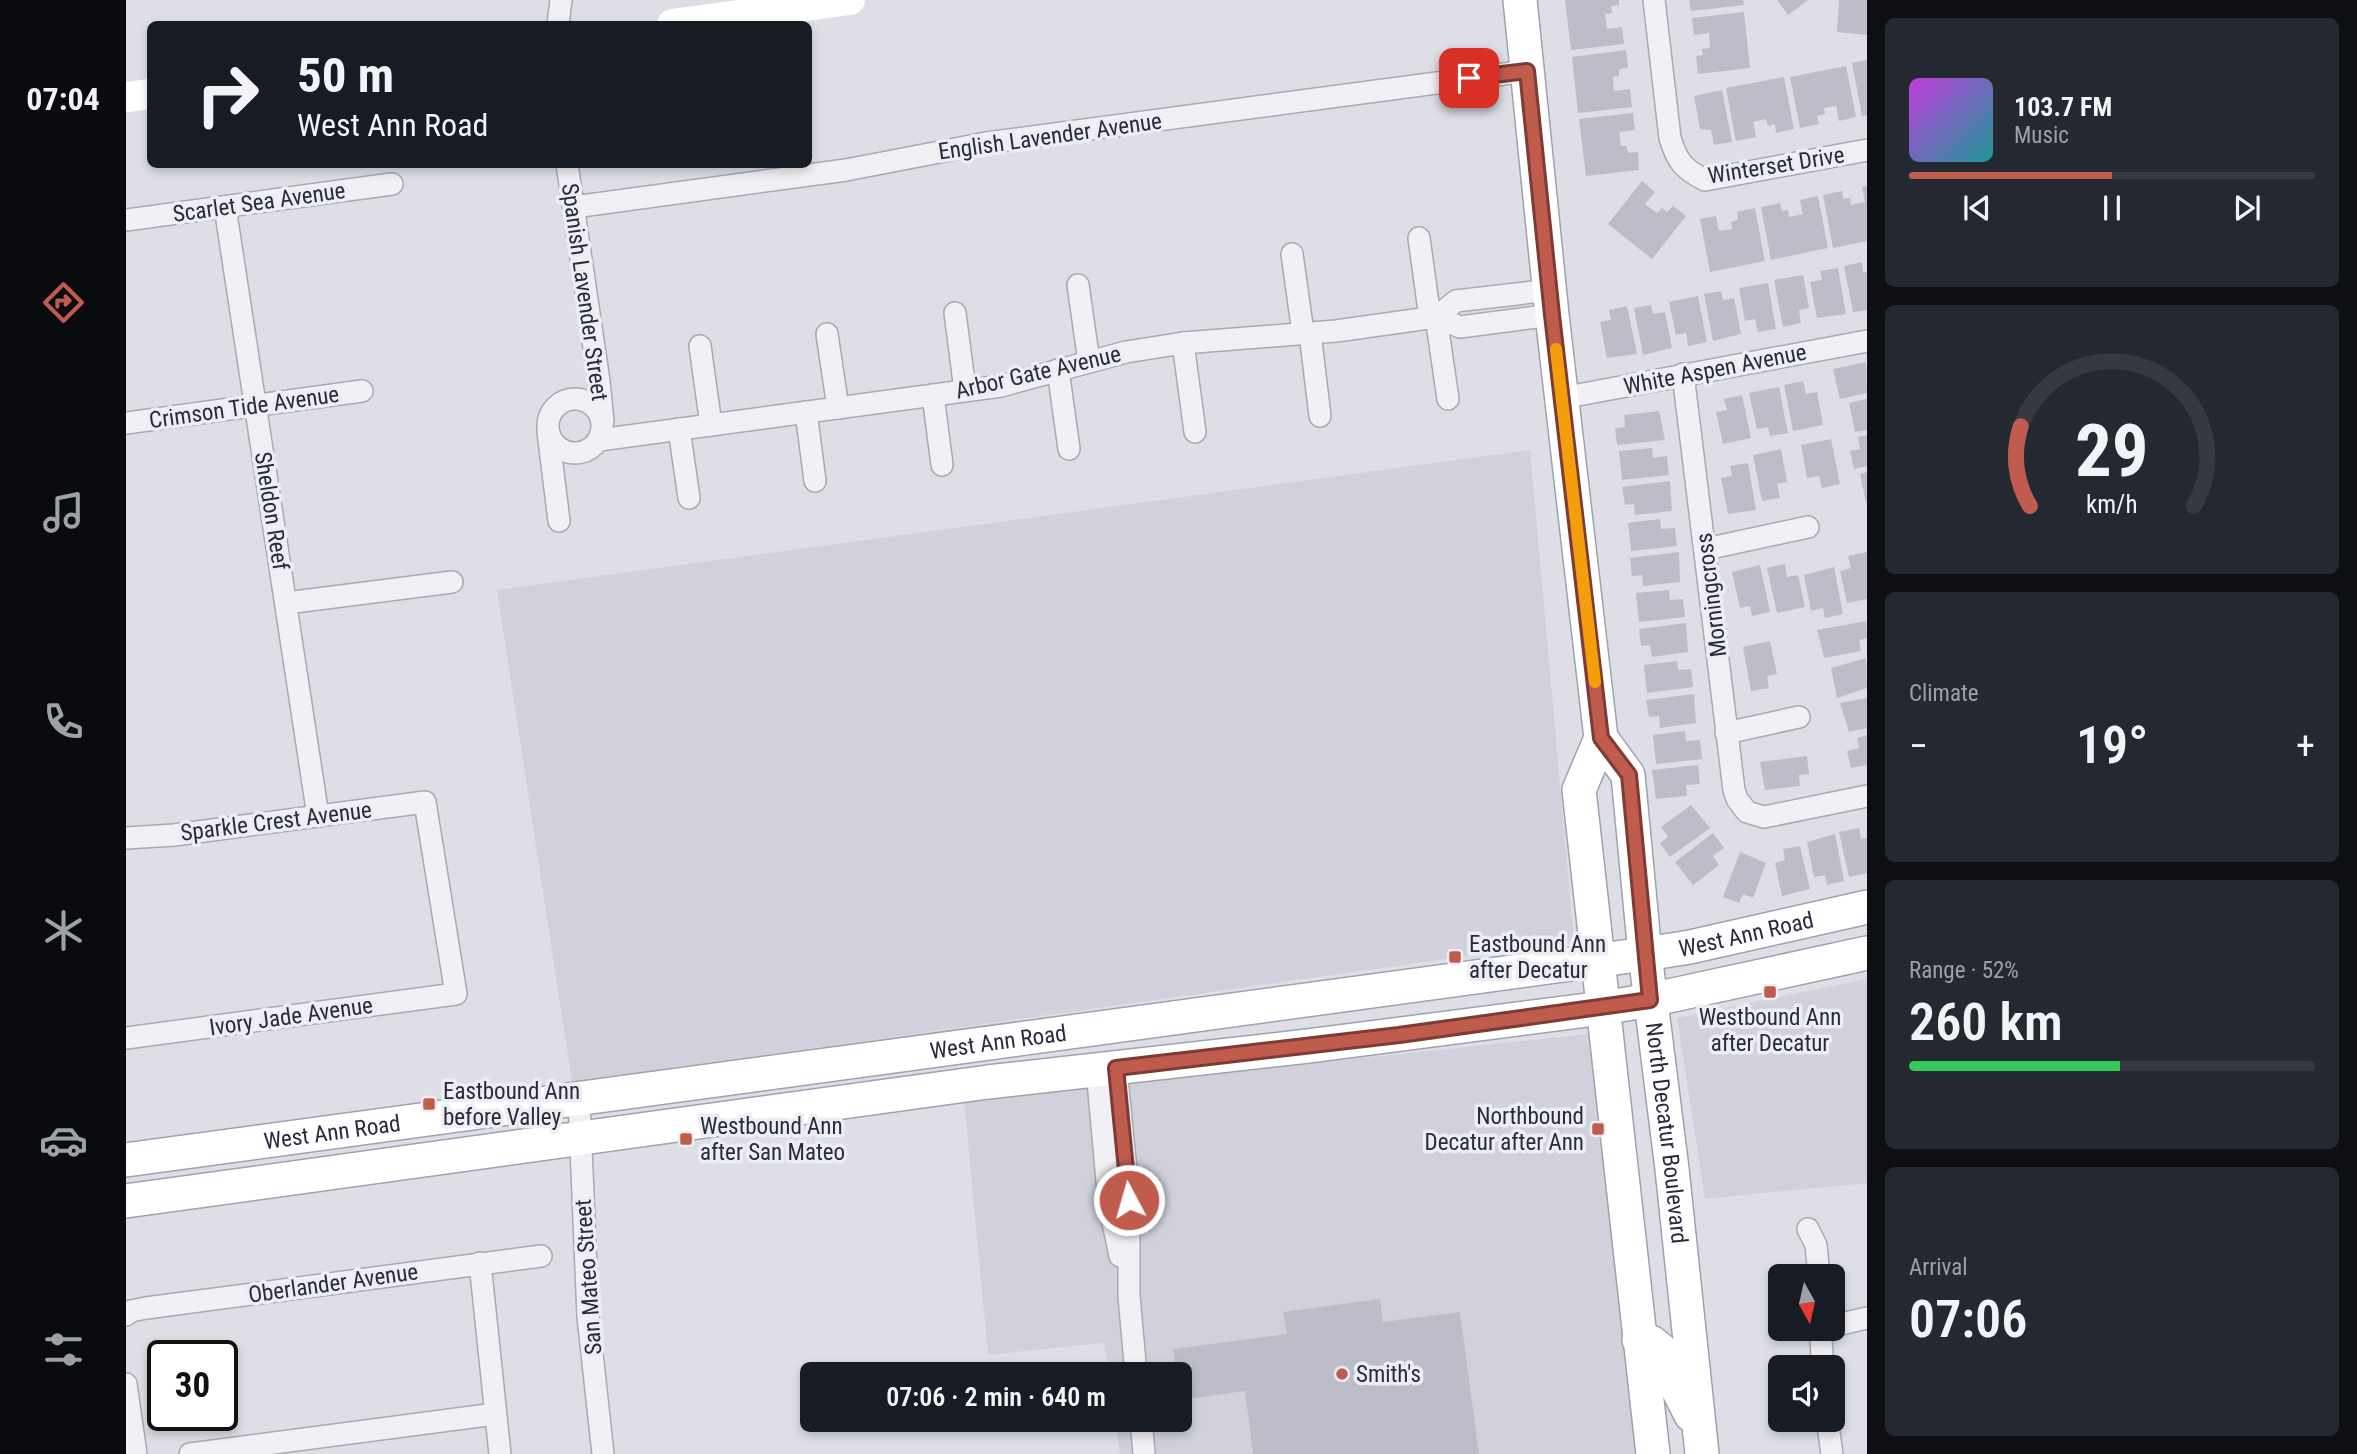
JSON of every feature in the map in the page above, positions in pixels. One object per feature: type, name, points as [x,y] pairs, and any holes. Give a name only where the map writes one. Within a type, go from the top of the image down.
[{"type":"main road","name":"North Decatur Boulevard","points":[[1520,0],[1551,303],[1601,738],[1579,790],[1653,1454]]},
{"type":"main road","name":"North Decatur Boulevard","points":[[1601,738],[1629,775],[1645,954],[1672,1169],[1701,1443]]},
{"type":"main road","name":"West Ann Road","points":[[126,1160],[1598,961],[1690,947],[1867,907]]},
{"type":"main road","name":"West Ann Road","points":[[134,1198],[988,1082],[1308,1046],[1603,1008],[1867,953]]},
{"type":"main road","points":[[1106,1069],[1142,1040],[1234,1010]]},
{"type":"main road","points":[[988,1082],[1074,1054],[1097,1029]]},
{"type":"main road","points":[[1639,1340],[1651,1342],[1661,1350],[1701,1443]]},
{"type":"street","points":[[558,21],[561,0]]},
{"type":"street","points":[[694,21],[850,0]]},
{"type":"street","name":"Winterset Drive","points":[[1654,0],[1670,138],[1675,154],[1687,171],[1705,180],[1867,150]]},
{"type":"street","name":"English Lavender Avenue","points":[[574,207],[846,170],[986,143],[1527,71]]},
{"type":"street","points":[[126,97],[147,94]]},
{"type":"street","name":"Spanish Lavender Street","points":[[568,168],[601,430]]},
{"type":"street","name":"Scarlet Sea Avenue","points":[[126,220],[391,184]]},
{"type":"street","name":"Sheldon Reef","points":[[225,207],[318,816]]},
{"type":"street","points":[[1419,238],[1448,399]]},
{"type":"street","points":[[1292,254],[1320,416]]},
{"type":"street","points":[[1078,285],[1089,362]]},
{"type":"street","name":"Arbor Gate Avenue","points":[[601,430],[679,429],[1001,386],[1126,352],[1183,343],[1306,333],[1433,317],[1456,301],[1551,303]]},
{"type":"street","points":[[955,313],[965,390]]},
{"type":"street","points":[[827,334],[838,408]]},
{"type":"street","name":"White Aspen Avenue","points":[[1562,398],[1867,341]]},
{"type":"street","points":[[1183,343],[1195,432]]},
{"type":"street","points":[[700,346],[711,425]]},
{"type":"street","points":[[1058,370],[1069,449]]},
{"type":"street","name":"Morningcross","points":[[1683,374],[1726,733],[1737,799],[1747,813],[1772,817],[1867,796]]},
{"type":"street","name":"Crimson Tide Avenue","points":[[126,424],[362,391]]},
{"type":"street","points":[[933,395],[942,465]]},
{"type":"street","points":[[548,430],[551,439],[565,451],[584,452],[601,430],[593,404],[576,398],[558,404],[548,420],[548,430],[559,521]]},
{"type":"street","points":[[806,412],[815,481]]},
{"type":"street","points":[[679,429],[689,498]]},
{"type":"street","points":[[1706,549],[1808,527]]},
{"type":"street","points":[[286,604],[452,582]]},
{"type":"street","points":[[1726,733],[1799,717]]},
{"type":"street","name":"Sparkle Crest Avenue","points":[[126,838],[174,835],[425,802],[456,994]]},
{"type":"street","name":"Ivory Jade Avenue","points":[[126,1038],[456,994]]},
{"type":"street","points":[[1106,1069],[1109,1203],[1129,1296],[1135,1362]]},
{"type":"street","name":"San Mateo Street","points":[[579,1099],[588,1317],[603,1454]]},
{"type":"street","points":[[1808,1229],[1816,1245],[1818,1264]]},
{"type":"street","name":"Oberlander Avenue","points":[[126,1315],[131,1311],[146,1308],[541,1256]]},
{"type":"street","points":[[480,1263],[500,1454]]},
{"type":"street","points":[[1845,1323],[1867,1318]]},
{"type":"street","points":[[126,1384],[136,1454]]},
{"type":"street","points":[[190,1454],[235,1451],[495,1414]]},
{"type":"street","points":[[1142,1432],[1144,1454]]},
{"type":"street","points":[[1829,1432],[1832,1454]]},
{"type":"shaded area","points":[[1530,450],[1574,941],[572,1082],[497,590]]},
{"type":"shaded area","points":[[1867,979],[1867,1183],[1705,1199],[1677,1018]]},
{"type":"shaded area","points":[[1590,1034],[1636,1454],[1120,1454],[1117,1432],[1192,1432],[1192,1362],[1107,1362],[1104,1343],[988,1355],[964,1100]]},
{"type":"building","points":[[1565,0],[1619,0],[1619,5],[1611,6],[1612,13],[1605,14],[1607,29],[1622,27],[1624,44],[1571,50]]},
{"type":"building","points":[[1689,0],[1743,0],[1744,5],[1691,11]]},
{"type":"building","points":[[1777,0],[1808,0],[1788,15]]},
{"type":"building","points":[[1839,0],[1867,0],[1867,35],[1837,32]]},
{"type":"building","points":[[1744,12],[1750,68],[1698,74],[1696,56],[1703,55],[1702,49],[1710,48],[1709,33],[1694,35],[1692,18]]},
{"type":"building","points":[[1626,50],[1628,68],[1619,69],[1619,76],[1613,77],[1614,91],[1630,89],[1632,107],[1578,113],[1572,57]]},
{"type":"building","points":[[1867,60],[1867,115],[1862,116],[1852,63]]},
{"type":"building","points":[[1846,66],[1856,117],[1839,121],[1836,106],[1824,108],[1825,114],[1817,116],[1819,124],[1800,128],[1790,77]]},
{"type":"building","points":[[1784,77],[1794,129],[1776,133],[1775,124],[1768,126],[1766,119],[1753,122],[1756,137],[1736,141],[1726,88]]},
{"type":"building","points":[[1722,90],[1732,142],[1714,145],[1711,130],[1700,129],[1694,96]]},
{"type":"building","points":[[1633,113],[1635,130],[1619,132],[1621,146],[1627,146],[1628,153],[1638,152],[1639,170],[1586,176],[1579,119]]},
{"type":"building","points":[[1642,181],[1655,192],[1645,204],[1657,213],[1662,208],[1667,212],[1673,206],[1686,216],[1652,259],[1608,224]]},
{"type":"building","points":[[1867,186],[1867,241],[1833,248],[1823,195],[1842,191],[1843,199],[1850,198],[1851,205],[1865,202],[1862,187]]},
{"type":"building","points":[[1818,196],[1828,248],[1771,260],[1761,207],[1780,203],[1782,211],[1788,210],[1789,217],[1803,214],[1800,200]]},
{"type":"building","points":[[1755,208],[1765,261],[1710,272],[1700,219],[1716,216],[1719,231],[1732,229],[1731,222],[1738,220],[1737,212]]},
{"type":"building","points":[[1862,262],[1863,272],[1867,272],[1867,310],[1853,312],[1844,266]]},
{"type":"building","points":[[1838,268],[1846,314],[1817,318],[1810,282],[1822,280],[1820,271]]},
{"type":"building","points":[[1803,275],[1809,308],[1799,310],[1801,323],[1783,327],[1774,280]]},
{"type":"building","points":[[1768,283],[1776,329],[1758,332],[1755,319],[1745,321],[1739,288]]},
{"type":"building","points":[[1721,291],[1723,300],[1734,298],[1741,334],[1713,341],[1704,294]]},
{"type":"building","points":[[1698,296],[1707,342],[1688,346],[1686,333],[1676,335],[1669,302]]},
{"type":"building","points":[[1651,305],[1653,314],[1665,312],[1672,348],[1643,355],[1634,308]]},
{"type":"building","points":[[1627,306],[1637,354],[1607,358],[1600,322],[1611,320],[1609,310]]},
{"type":"building","points":[[1866,362],[1867,393],[1840,399],[1833,369]]},
{"type":"building","points":[[1803,381],[1806,394],[1817,392],[1823,425],[1793,431],[1784,385]]},
{"type":"building","points":[[1779,387],[1788,433],[1770,436],[1768,427],[1757,429],[1749,393]]},
{"type":"building","points":[[1742,395],[1751,438],[1723,444],[1716,412],[1727,410],[1724,399]]},
{"type":"building","points":[[1867,399],[1867,430],[1855,432],[1849,403]]},
{"type":"building","points":[[1659,411],[1665,440],[1617,445],[1615,428],[1625,427],[1624,415]]},
{"type":"building","points":[[1867,435],[1867,466],[1854,469],[1850,451],[1860,449],[1858,437]]},
{"type":"building","points":[[1831,439],[1840,484],[1822,488],[1819,476],[1807,478],[1801,445]]},
{"type":"building","points":[[1652,448],[1653,458],[1667,456],[1669,475],[1622,480],[1619,451]]},
{"type":"building","points":[[1781,449],[1787,482],[1777,484],[1780,498],[1762,501],[1753,455]]},
{"type":"building","points":[[1748,463],[1756,510],[1728,514],[1721,478],[1732,476],[1730,466]]},
{"type":"building","points":[[1867,472],[1867,503],[1866,503],[1860,474]]},
{"type":"building","points":[[1670,481],[1672,511],[1635,515],[1634,504],[1625,505],[1622,487]]},
{"type":"building","points":[[1660,519],[1661,529],[1675,528],[1677,546],[1631,551],[1628,523]]},
{"type":"building","points":[[1679,552],[1680,582],[1643,586],[1642,575],[1632,576],[1630,558]]},
{"type":"building","points":[[1867,552],[1867,599],[1847,603],[1840,571],[1851,568],[1848,556]]},
{"type":"building","points":[[1785,564],[1787,577],[1798,575],[1805,607],[1777,613],[1767,568]]},
{"type":"building","points":[[1760,565],[1770,612],[1752,616],[1750,606],[1740,608],[1732,572]]},
{"type":"building","points":[[1834,567],[1843,614],[1825,618],[1823,608],[1811,611],[1804,575]]},
{"type":"building","points":[[1669,590],[1670,600],[1683,599],[1685,617],[1639,622],[1636,593]]},
{"type":"building","points":[[1866,621],[1867,638],[1859,640],[1861,651],[1824,658],[1817,630]]},
{"type":"building","points":[[1686,623],[1688,652],[1652,657],[1650,645],[1641,646],[1639,629]]},
{"type":"building","points":[[1770,641],[1777,674],[1767,676],[1769,688],[1751,691],[1743,647]]},
{"type":"building","points":[[1866,658],[1867,688],[1837,698],[1831,668]]},
{"type":"building","points":[[1677,661],[1678,670],[1691,669],[1693,687],[1647,693],[1644,665]]},
{"type":"building","points":[[1694,694],[1696,723],[1660,728],[1659,716],[1649,717],[1646,700]]},
{"type":"building","points":[[1867,698],[1867,728],[1849,732],[1840,703]]},
{"type":"building","points":[[1685,731],[1686,741],[1700,740],[1702,759],[1656,764],[1653,735]]},
{"type":"building","points":[[1867,735],[1867,765],[1851,768],[1847,751],[1859,748],[1857,738]]},
{"type":"building","points":[[1807,756],[1809,774],[1799,775],[1800,786],[1765,790],[1760,762]]},
{"type":"building","points":[[1698,765],[1700,784],[1686,785],[1687,796],[1656,799],[1652,770]]},
{"type":"building","points":[[1691,805],[1710,828],[1670,857],[1660,843],[1668,837],[1661,827]]},
{"type":"building","points":[[1859,828],[1861,839],[1867,838],[1867,873],[1849,877],[1839,832]]},
{"type":"building","points":[[1713,833],[1724,848],[1713,856],[1719,865],[1693,885],[1675,862]]},
{"type":"building","points":[[1835,834],[1844,881],[1827,885],[1825,875],[1814,877],[1807,842]]},
{"type":"building","points":[[1800,846],[1810,889],[1782,896],[1775,863],[1785,860],[1783,849]]},
{"type":"building","points":[[1740,852],[1766,863],[1753,898],[1743,894],[1739,903],[1723,897]]},
{"type":"building","points":[[1380,1299],[1383,1322],[1460,1312],[1479,1454],[1253,1454],[1245,1391],[1192,1398],[1192,1362],[1175,1362],[1173,1349],[1287,1334],[1283,1312]]},
{"type":"slow traffic","points":[[1556,349],[1595,682]]},
{"type":"place","name":"Eastbound Ann after Decatur","points":[[1455,957]]},
{"type":"place","name":"Westbound Ann after Decatur","points":[[1770,992]]},
{"type":"place","name":"Eastbound Ann before Valley","points":[[429,1104]]},
{"type":"place","name":"Northbound Decatur after Ann","points":[[1598,1129]]},
{"type":"place","name":"Westbound Ann after San Mateo","points":[[686,1139]]},
{"type":"place","name":"Smith's","points":[[1342,1374]]},
{"type":"route","points":[[1129,1200],[1116,1068],[1399,1035],[1650,1000],[1629,775],[1601,738],[1527,71],[1469,78]]}]
